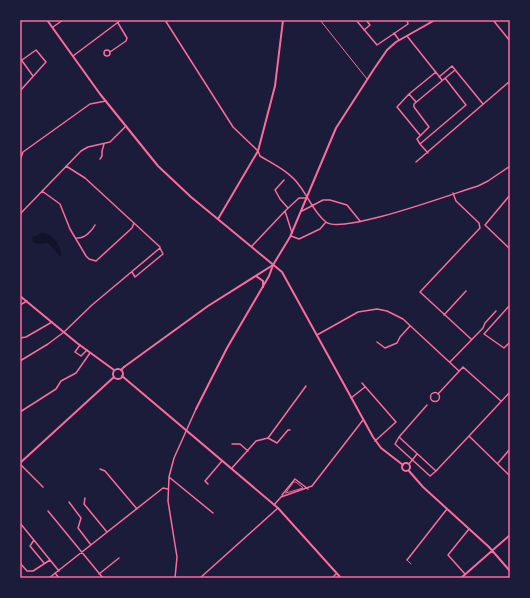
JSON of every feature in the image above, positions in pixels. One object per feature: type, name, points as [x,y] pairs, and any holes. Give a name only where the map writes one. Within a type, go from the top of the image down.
[{"type":"street","points":[[47,20],[106,101],[158,166],[188,195],[282,272],[375,441],[385,452],[403,465],[403,470],[409,471],[423,487],[492,551],[510,571]]},
{"type":"street","points":[[53,27],[63,20]]},
{"type":"street","points":[[72,56],[121,20]]},
{"type":"street","points":[[168,20],[166,21],[233,126],[258,151],[260,156],[287,173],[300,185],[313,206],[326,222],[332,225],[360,222],[454,193],[488,181],[510,166]]},
{"type":"street","points":[[218,219],[258,151],[275,86],[283,20]]},
{"type":"street","points":[[320,20],[367,80]]},
{"type":"street","points":[[356,20],[377,45],[408,24],[408,20]]},
{"type":"street","points":[[364,30],[370,25],[366,20]]},
{"type":"street","points":[[175,578],[177,553],[168,501],[169,477],[174,458],[196,409],[227,348],[263,287],[273,265],[291,235],[336,128],[384,54],[406,35],[434,20]]},
{"type":"street","points":[[493,20],[510,41]]},
{"type":"street","points":[[110,52],[128,38],[118,22]]},
{"type":"street","points":[[394,33],[399,40]]},
{"type":"street","points":[[406,35],[442,80]]},
{"type":"street","points":[[20,91],[46,62],[36,50],[22,60]]},
{"type":"street","points":[[20,58],[33,76]]},
{"type":"street","points":[[439,77],[452,66],[483,104]]},
{"type":"street","points":[[428,154],[417,139],[429,127],[414,108],[416,102],[454,70]]},
{"type":"street","points":[[420,135],[397,107],[409,94],[436,72]]},
{"type":"street","points":[[420,144],[466,105],[445,78]]},
{"type":"street","points":[[416,162],[428,154],[510,80]]},
{"type":"street","points":[[409,94],[416,102]]},
{"type":"street","points":[[20,160],[23,152],[90,104],[106,101]]},
{"type":"street","points":[[20,214],[84,149],[104,144],[112,140],[126,126]]},
{"type":"street","points":[[100,159],[104,144]]},
{"type":"street","points":[[66,166],[85,178],[160,248],[163,254],[135,277],[132,272]]},
{"type":"street","points":[[284,180],[275,190],[280,199],[288,208]]},
{"type":"street","points":[[42,191],[60,204],[70,229],[89,259],[96,261],[132,228],[134,223]]},
{"type":"street","points":[[454,193],[456,201],[479,223],[480,228],[420,292],[471,339]]},
{"type":"street","points":[[510,195],[485,225],[510,249]]},
{"type":"street","points":[[252,246],[299,198],[307,198]]},
{"type":"street","points":[[302,211],[306,207],[313,206],[323,200],[347,205],[360,222]]},
{"type":"street","points":[[286,211],[291,235]]},
{"type":"street","points":[[291,235],[299,239],[320,229],[326,222]]},
{"type":"street","points":[[77,238],[80,238],[93,230],[95,225]]},
{"type":"street","points":[[20,361],[48,344],[64,332],[160,248]]},
{"type":"street","points":[[20,296],[90,353],[114,370],[120,370],[208,306],[273,265]]},
{"type":"street","points":[[256,276],[263,280],[263,287]]},
{"type":"street","points":[[444,315],[466,291]]},
{"type":"street","points":[[20,305],[26,301]]},
{"type":"street","points":[[510,305],[484,334],[504,348],[510,342]]},
{"type":"street","points":[[317,335],[348,317],[367,310],[387,311],[402,319],[459,371]]},
{"type":"street","points":[[450,362],[483,328],[485,323],[496,311]]},
{"type":"street","points":[[20,338],[26,338],[52,322]]},
{"type":"street","points":[[377,342],[385,348],[397,343],[400,337],[410,326]]},
{"type":"street","points":[[80,345],[75,352],[81,356],[87,350]]},
{"type":"street","points":[[20,412],[56,389],[61,381],[76,373],[90,353]]},
{"type":"street","points":[[438,394],[432,394],[431,399],[437,401],[438,394],[463,367],[502,401]]},
{"type":"street","points":[[43,487],[20,463],[114,377],[114,370]]},
{"type":"street","points":[[120,370],[122,376],[278,508],[341,578]]},
{"type":"street","points":[[114,377],[118,379],[122,376]]},
{"type":"street","points":[[362,383],[396,422],[375,441]]},
{"type":"street","points":[[232,468],[256,441],[268,438],[306,386]]},
{"type":"street","points":[[352,398],[365,387]]},
{"type":"street","points":[[427,405],[394,443],[430,476],[436,472],[510,392]]},
{"type":"street","points":[[280,497],[308,488],[315,483],[363,420]]},
{"type":"street","points":[[268,438],[277,443],[288,430],[290,430]]},
{"type":"street","points":[[469,436],[510,476]]},
{"type":"street","points":[[399,437],[436,472]]},
{"type":"street","points":[[232,444],[240,444],[248,451]]},
{"type":"street","points":[[497,463],[510,449]]},
{"type":"street","points":[[403,465],[409,464],[417,454]]},
{"type":"street","points":[[208,484],[205,481],[223,460]]},
{"type":"street","points":[[409,464],[411,467],[409,471]]},
{"type":"street","points":[[100,469],[105,471],[137,509]]},
{"type":"street","points":[[169,477],[213,513]]},
{"type":"street","points":[[274,505],[295,479],[308,488]]},
{"type":"street","points":[[294,482],[296,482],[303,488],[286,493],[294,482]]},
{"type":"street","points":[[49,578],[163,488],[168,488]]},
{"type":"street","points":[[85,498],[84,504],[107,532]]},
{"type":"street","points":[[69,502],[81,518],[78,528],[91,545]]},
{"type":"street","points":[[200,578],[278,508]]},
{"type":"street","points":[[411,564],[407,560],[447,509]]},
{"type":"street","points":[[48,511],[103,578]]},
{"type":"street","points":[[20,523],[59,571]]},
{"type":"street","points":[[466,574],[448,556],[469,529]]},
{"type":"street","points":[[461,578],[510,535]]},
{"type":"street","points":[[34,540],[30,546],[44,564]]},
{"type":"street","points":[[99,574],[119,558]]},
{"type":"street","points":[[20,563],[27,571],[33,571],[50,560]]},
{"type":"street","points":[[55,573],[59,578]]},
{"type":"street","points":[[332,578],[337,573]]},
{"type":"shaded area","points":[[41,233],[45,233],[56,240],[60,248],[61,257],[48,243],[39,244],[33,242],[32,238]]}]
